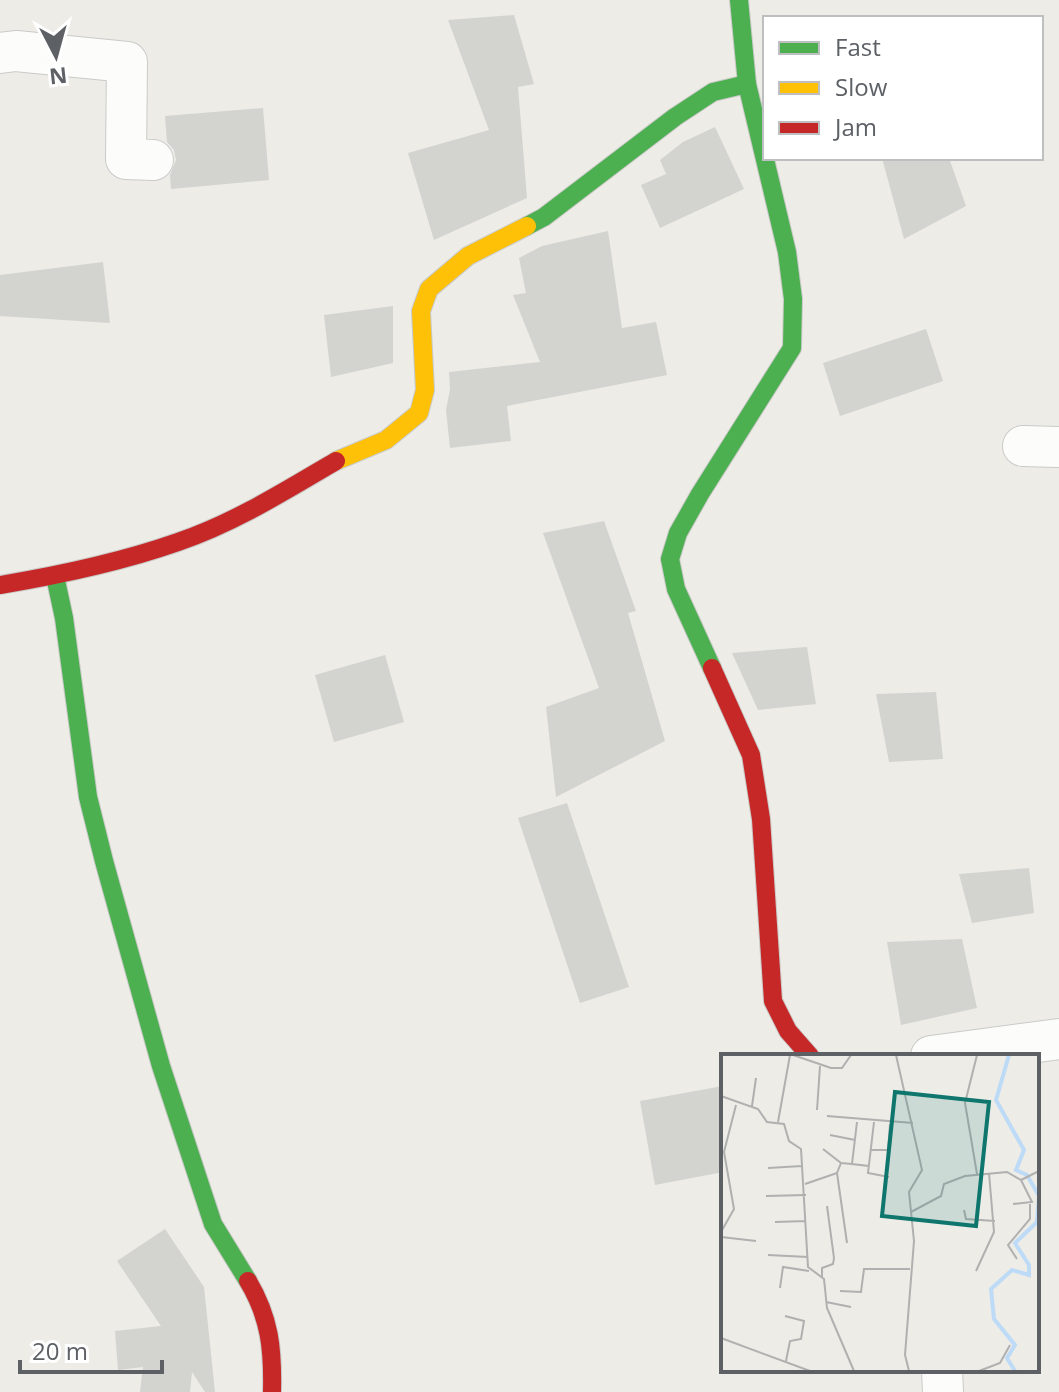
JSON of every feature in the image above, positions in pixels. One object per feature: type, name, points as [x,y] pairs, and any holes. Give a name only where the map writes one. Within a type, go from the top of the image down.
[{"type":"street","points":[[739,0],[747,84],[763,151]]},
{"type":"street","points":[[0,53],[16,51],[127,62],[126,159],[153,160]]},
{"type":"street","points":[[0,585],[55,576],[179,542],[263,504],[341,458],[386,440],[419,413],[425,390],[421,311],[429,289],[468,256],[544,217],[675,117],[713,92],[747,84]]},
{"type":"street","points":[[765,160],[787,252],[793,299],[792,348],[700,494],[678,533],[670,559],[676,589],[751,755],[761,819],[773,1001],[788,1031],[808,1054]]},
{"type":"street","points":[[55,576],[64,618],[88,797],[104,861],[161,1066],[213,1224],[261,1303],[273,1350],[272,1392]]},
{"type":"street","points":[[946,1054],[1059,1039]]},
{"type":"street","points":[[942,1372],[943,1392]]},
{"type":"building","points":[[514,15],[534,84],[518,87],[527,198],[434,240],[408,153],[489,130],[448,20]]},
{"type":"building","points":[[263,108],[269,180],[171,189],[170,175],[176,160],[174,150],[167,142],[165,116]]},
{"type":"building","points":[[715,127],[744,189],[660,228],[641,185],[666,174],[660,160],[683,142]]},
{"type":"building","points":[[883,160],[950,160],[966,206],[904,239]]},
{"type":"building","points":[[608,231],[622,328],[656,322],[667,375],[507,406],[511,441],[450,448],[446,410],[449,372],[540,362],[513,295],[526,293],[519,258],[542,246]]},
{"type":"building","points":[[103,262],[110,323],[0,316],[0,275]]},
{"type":"building","points":[[393,306],[393,363],[331,377],[324,315]]},
{"type":"building","points":[[926,329],[943,381],[840,416],[823,363]]},
{"type":"building","points":[[604,521],[636,611],[628,613],[665,741],[556,797],[546,707],[599,688],[543,533]]},
{"type":"building","points":[[807,647],[816,704],[758,710],[732,653]]},
{"type":"building","points":[[385,655],[404,722],[334,742],[315,675]]},
{"type":"building","points":[[936,692],[943,759],[889,762],[876,694]]},
{"type":"building","points":[[567,803],[629,987],[580,1003],[518,818]]},
{"type":"building","points":[[1029,868],[1034,913],[972,923],[959,874]]},
{"type":"building","points":[[962,939],[977,1008],[901,1025],[887,942]]},
{"type":"building","points":[[721,1086],[721,1172],[655,1185],[640,1101]]},
{"type":"building","points":[[165,1229],[204,1287],[215,1392],[205,1392],[192,1372],[190,1392],[140,1392],[143,1367],[118,1370],[115,1331],[161,1326],[117,1261]]},
{"type":"traffic: fast","points":[[739,0],[747,84],[763,151]]},
{"type":"traffic: fast","points":[[527,226],[544,217],[675,117],[713,92],[747,84]]},
{"type":"traffic: fast","points":[[712,668],[676,589],[670,559],[678,533],[700,494],[792,348],[793,299],[787,252],[765,160]]},
{"type":"traffic: fast","points":[[55,576],[64,618],[88,797],[104,861],[161,1066],[213,1224],[248,1281]]},
{"type":"traffic: slow","points":[[336,461],[386,440],[419,413],[425,390],[421,311],[429,289],[468,256],[527,226]]},
{"type":"traffic: jam","points":[[0,585],[90,567],[178,542],[239,516],[336,461]]},
{"type":"traffic: jam","points":[[712,668],[751,755],[761,819],[773,1001],[788,1031],[808,1054]]},
{"type":"traffic: jam","points":[[248,1281],[269,1334],[272,1392]]}]
